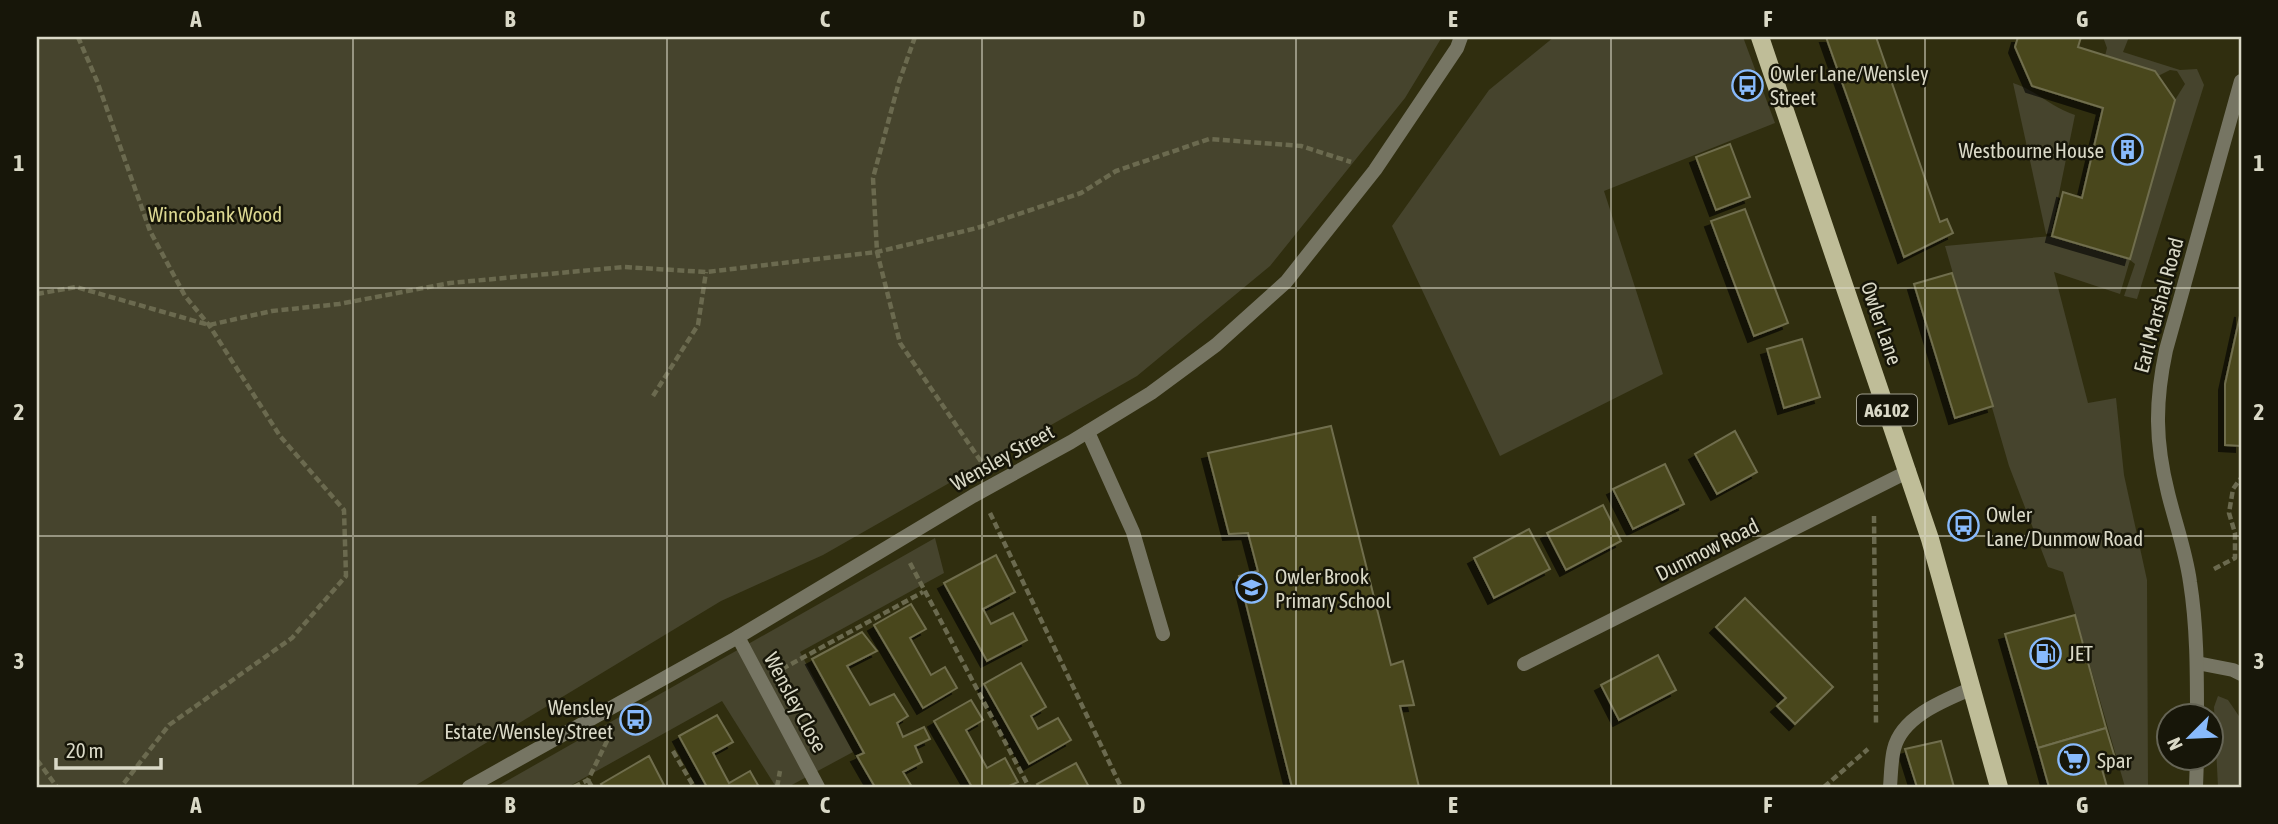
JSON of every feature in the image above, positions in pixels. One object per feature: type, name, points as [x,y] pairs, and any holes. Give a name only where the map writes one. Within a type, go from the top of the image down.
[{"type":"main road","name":"Owler Lane","points":[[1760,37],[1909,471],[1973,688],[1999,787]]},
{"type":"street","name":"Wensley Street","points":[[469,787],[737,637],[980,492],[1088,432],[1151,393],[1216,345],[1286,282],[1376,170],[1459,42],[1471,37]]},
{"type":"street","name":"Earl Marshal Road","points":[[2197,702],[2197,663],[2190,580],[2166,489],[2157,435],[2158,390],[2166,350],[2241,81]]},
{"type":"street","points":[[1088,432],[1133,532],[1163,634]]},
{"type":"street","name":"Dunmow Road","points":[[1524,664],[1909,471]]},
{"type":"street","name":"Wensley Close","points":[[737,637],[818,787]]},
{"type":"street","points":[[2197,663],[2241,674]]},
{"type":"street","points":[[1890,787],[1894,747],[1909,722],[1944,701],[1973,688]]},
{"type":"path","points":[[78,37],[97,81],[150,231],[185,296],[209,325],[280,436],[344,510],[346,576],[292,638],[169,725],[121,787]]},
{"type":"path","points":[[915,37],[899,82],[873,178],[877,251],[900,343],[996,483]]},
{"type":"path","points":[[37,294],[76,287],[209,325],[272,311],[339,304],[450,283],[624,267],[706,272],[877,251],[977,228],[1029,211],[1081,193],[1116,171],[1209,139],[1301,146],[1376,170]]},
{"type":"path","points":[[653,396],[698,325],[706,272]]},
{"type":"path","points":[[2190,580],[2235,558],[2235,533],[2229,513],[2233,489],[2241,478]]},
{"type":"path","points":[[1824,787],[1876,742],[1873,490]]},
{"type":"path","points":[[980,492],[1121,787]]},
{"type":"path","points":[[899,540],[923,592],[1029,787]]},
{"type":"path","points":[[761,681],[923,592]]},
{"type":"path","points":[[574,787],[588,779],[628,698]]},
{"type":"path","points":[[1876,742],[1894,747]]},
{"type":"path","points":[[673,751],[694,787]]},
{"type":"path","points":[[37,760],[57,787]]},
{"type":"path","points":[[588,779],[592,787]]},
{"type":"green space","name":"Wincobank Wood","points":[[37,37],[1442,37],[1405,98],[1270,266],[1137,376],[823,555],[721,601],[413,787],[37,787]]},
{"type":"green space","points":[[1554,37],[1743,37],[1775,123],[1604,191],[1663,374],[1500,456],[1392,226],[1489,90]]},
{"type":"green space","points":[[2103,37],[2129,37],[2123,52],[2180,70],[2197,69],[2204,85],[2137,299],[2124,296],[2135,264],[2130,260],[2120,294],[2054,272],[2088,403],[2116,398],[2124,475],[2147,580],[2148,787],[2125,787],[2063,572],[2048,567],[2009,466],[1945,246],[2052,236],[2130,259],[2175,100],[2185,84],[2177,71],[2170,70],[2158,76],[2105,56],[2107,48]]},
{"type":"green space","points":[[2013,83],[2075,115],[2051,233],[2046,234]]},
{"type":"green space","points":[[935,538],[944,573],[800,652],[853,752],[788,787],[776,787],[722,701],[568,787],[496,787]]},
{"type":"green space","points":[[2218,696],[2228,700],[2241,719],[2241,787],[2218,787],[2217,772],[2226,772],[2226,702],[2216,702]]},
{"type":"building","points":[[1826,37],[1876,37],[1940,222],[1947,219],[1953,233],[1904,257]]},
{"type":"building","name":"Westbourne House","points":[[2018,37],[2081,37],[2078,47],[2155,71],[2175,100],[2130,259],[2052,236],[2063,192],[2082,198],[2103,108],[2032,86],[2015,47]]},
{"type":"building","points":[[1730,144],[1750,197],[1716,210],[1696,157]]},
{"type":"building","points":[[1745,209],[1788,323],[1754,336],[1711,221]]},
{"type":"building","points":[[1952,273],[1993,406],[1955,418],[1914,284]]},
{"type":"building","points":[[2241,311],[2241,446],[2225,445],[2225,384]]},
{"type":"building","points":[[1802,339],[1820,397],[1784,408],[1767,349]]},
{"type":"building","points":[[1331,426],[1391,665],[1403,661],[1414,705],[1400,706],[1419,787],[1292,787],[1239,576],[1258,571],[1248,533],[1229,534],[1208,453]]},
{"type":"building","points":[[1735,431],[1757,472],[1717,494],[1695,454]]},
{"type":"building","points":[[1665,464],[1684,504],[1633,529],[1613,489]]},
{"type":"building","points":[[1603,505],[1621,541],[1566,570],[1547,533]]},
{"type":"building","points":[[1529,529],[1550,569],[1494,598],[1474,558]]},
{"type":"building","points":[[996,555],[1015,592],[983,609],[991,624],[1013,613],[1027,640],[987,661],[944,583]]},
{"type":"building","points":[[1745,598],[1833,687],[1795,724],[1777,706],[1786,698],[1716,627]]},
{"type":"building","points":[[911,604],[926,629],[910,638],[931,675],[945,667],[957,688],[923,708],[874,625]]},
{"type":"building","points":[[2075,615],[2106,728],[2038,748],[2005,634]]},
{"type":"building","points":[[862,632],[877,651],[847,666],[870,705],[894,694],[908,716],[897,723],[903,737],[924,727],[930,739],[915,746],[922,762],[903,772],[912,787],[875,787],[857,756],[864,753],[812,659]]},
{"type":"building","points":[[1658,655],[1676,690],[1619,720],[1601,685]]},
{"type":"building","points":[[1021,663],[1046,707],[1031,716],[1038,729],[1058,718],[1071,740],[1029,764],[984,684]]},
{"type":"building","points":[[971,700],[983,720],[966,730],[987,768],[1005,758],[1018,782],[1007,787],[972,787],[934,721]]},
{"type":"building","points":[[717,715],[733,742],[713,753],[729,783],[750,771],[759,787],[707,787],[679,736]]},
{"type":"building","name":"Spar","points":[[2106,728],[2115,758],[2100,762],[2107,787],[2049,787],[2038,748]]},
{"type":"building","points":[[1941,741],[1954,787],[1917,787],[1905,749]]},
{"type":"building","points":[[649,756],[664,785],[603,787],[601,784]]},
{"type":"building","points":[[1076,763],[1089,787],[1039,787],[1037,784]]},
{"type":"place","name":"Owler Lane/Wensley Street","points":[[1747,85]]},
{"type":"place","name":"Westbourne House","points":[[2127,150]]},
{"type":"place","name":"Owler Lane/Dunmow Road","points":[[1963,526]]},
{"type":"place","name":"Owler Brook Primary School","points":[[1252,588]]},
{"type":"place","name":"JET","points":[[2045,653]]},
{"type":"place","name":"Wensley Estate/Wensley Street","points":[[636,719]]},
{"type":"place","name":"Spar","points":[[2074,760]]}]
